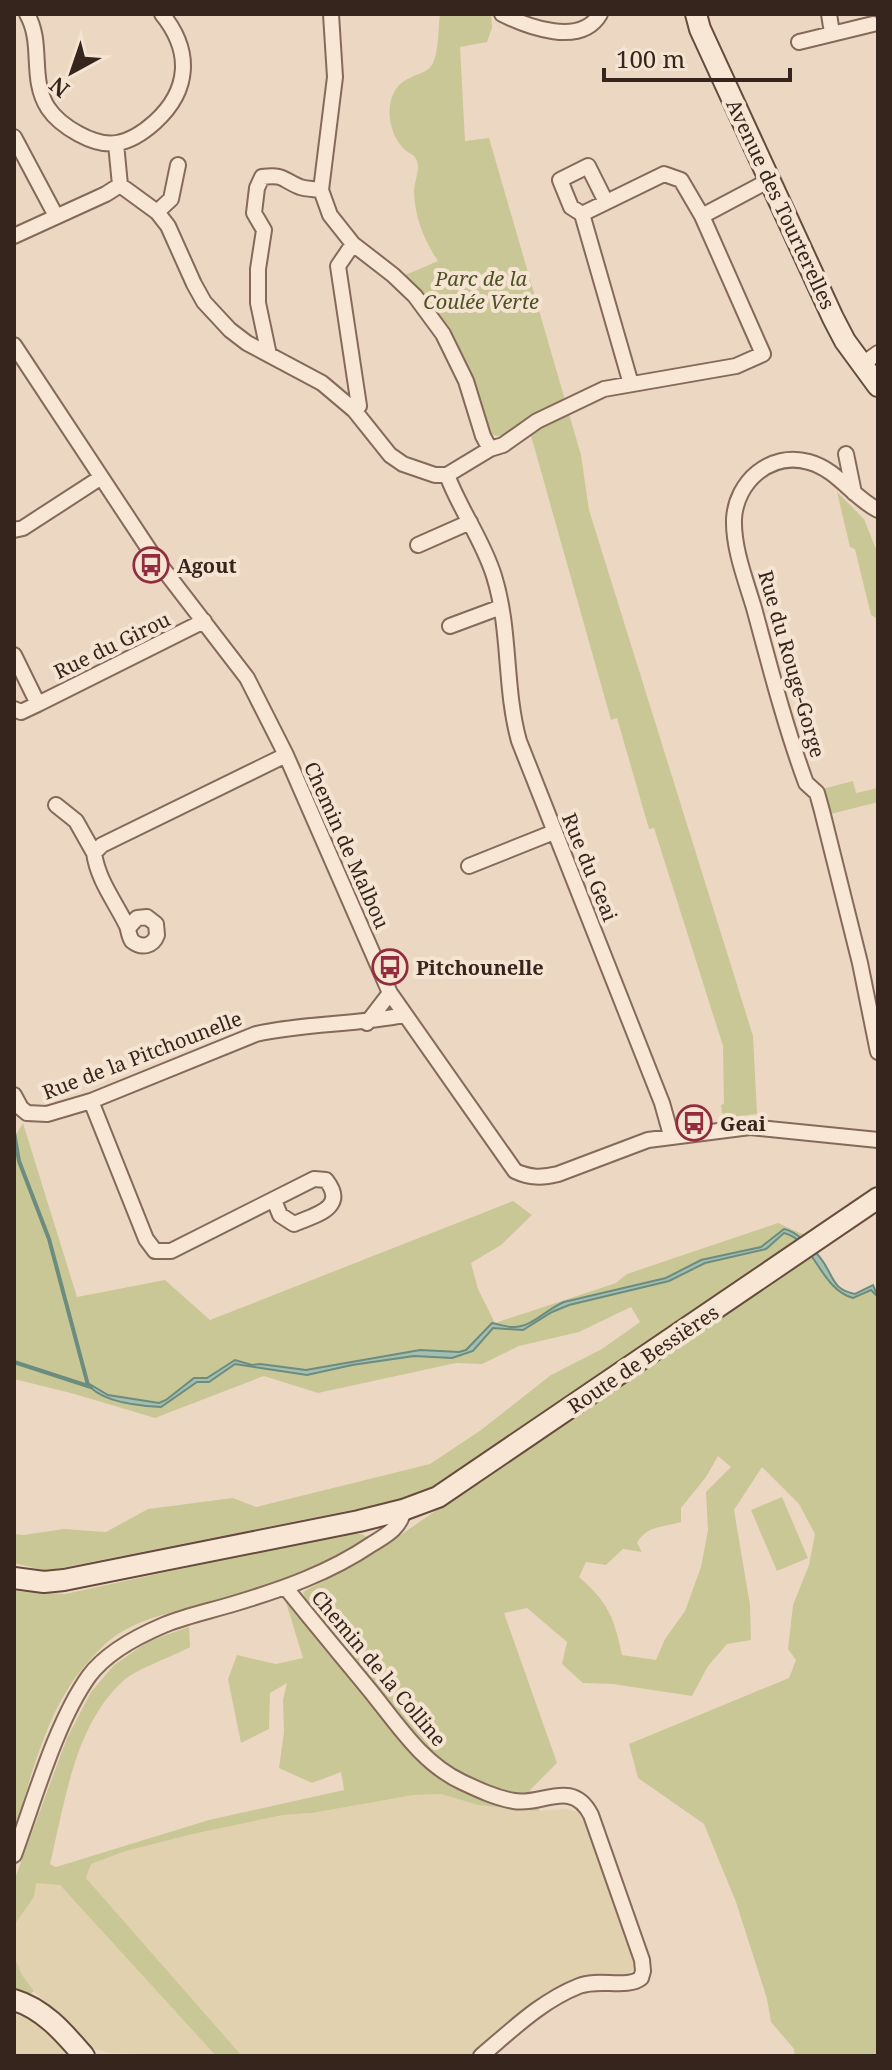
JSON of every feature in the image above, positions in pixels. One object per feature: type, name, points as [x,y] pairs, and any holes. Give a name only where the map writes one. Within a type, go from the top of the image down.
[{"type":"main road","name":"Avenue des Tourterelles","points":[[696,14],[700,29],[833,318],[861,365],[878,386]]},
{"type":"main road","name":"Route de Bessières","points":[[14,1578],[44,1582],[64,1580],[403,1510],[438,1497],[878,1198]]},
{"type":"main road","points":[[14,2000],[35,2008],[47,2017],[84,2056]]},
{"type":"street","points":[[27,14],[38,40],[36,76],[49,109],[62,123],[77,132],[116,144],[148,128],[175,100],[180,87],[184,60],[180,41],[162,14]]},
{"type":"street","points":[[331,14],[335,77],[321,190],[330,215],[353,244],[415,296],[443,334],[466,381],[490,449]]},
{"type":"street","points":[[502,14],[515,21],[555,32],[580,29],[595,22],[600,14]]},
{"type":"street","points":[[829,14],[832,33]]},
{"type":"street","points":[[799,42],[873,24]]},
{"type":"street","points":[[14,137],[56,216]]},
{"type":"street","points":[[116,144],[120,185],[157,212],[168,226],[204,302],[230,330],[322,383],[354,410],[390,455],[403,464],[435,475],[447,475],[490,449],[503,445],[537,421],[604,389],[736,366],[763,354],[702,216],[681,180],[664,174],[582,214]]},
{"type":"street","points":[[157,212],[171,199],[178,165]]},
{"type":"street","points":[[606,202],[588,166],[560,180],[571,207],[582,214],[631,384]]},
{"type":"street","points":[[269,355],[258,303],[258,269],[264,230],[254,213],[257,188],[262,177],[275,176],[288,179],[300,187],[321,190]]},
{"type":"street","points":[[702,216],[770,180]]},
{"type":"street","points":[[14,236],[120,185]]},
{"type":"street","points":[[353,244],[338,266],[359,406],[354,410]]},
{"type":"street","name":"Chemin de Malbou","points":[[14,345],[166,575],[247,678],[286,755],[390,993],[515,1171],[535,1177],[558,1174],[648,1140],[750,1127],[878,1140]]},
{"type":"street","points":[[861,365],[878,353]]},
{"type":"street","points":[[846,454],[854,495]]},
{"type":"street","name":"Rue du Rouge-Gorge","points":[[878,510],[854,495],[827,469],[792,459],[776,463],[752,476],[737,499],[734,522],[770,673],[806,783],[817,793],[822,811],[860,963],[878,1052]]},
{"type":"street","name":"Rue du Geai","points":[[447,475],[495,576],[513,718],[554,832],[662,1103],[671,1135]]},
{"type":"street","points":[[14,530],[23,528],[100,478]]},
{"type":"street","points":[[418,545],[470,522]]},
{"type":"street","points":[[450,626],[501,607]]},
{"type":"street","name":"Rue du Girou","points":[[14,709],[21,712],[204,621]]},
{"type":"street","name":"Rue du Girou","points":[[14,655],[38,704]]},
{"type":"street","points":[[94,853],[102,845],[286,755]]},
{"type":"street","points":[[56,805],[76,821],[94,853],[96,867],[117,910],[129,927]]},
{"type":"street","points":[[469,866],[554,832]]},
{"type":"street","points":[[367,1023],[390,993]]},
{"type":"street","name":"Rue de la Pitchounelle","points":[[14,1095],[27,1113],[47,1114],[91,1101],[256,1034],[275,1029],[367,1023],[404,1015]]},
{"type":"street","points":[[91,1101],[146,1239],[155,1251],[171,1251],[274,1200]]},
{"type":"street","points":[[14,1855],[67,1715],[90,1674],[131,1642],[165,1624],[286,1588],[349,1560],[389,1533],[398,1524],[403,1510]]},
{"type":"street","name":"Chemin de la Colline","points":[[286,1588],[436,1768],[491,1795],[516,1802],[560,1795],[574,1798],[587,1807],[642,1960],[641,1978],[628,1983],[598,1981],[561,1994],[534,2011],[481,2056]]},
{"type":"shaded area","points":[[784,1229],[795,1233],[811,1247],[843,1290],[855,1294],[873,1285],[878,1297],[871,1290],[853,1298],[842,1293],[803,1245],[784,1233],[766,1249],[705,1263],[669,1281],[569,1305],[523,1330],[493,1328],[473,1351],[452,1358],[414,1356],[307,1375],[235,1364],[209,1382],[197,1382],[161,1407],[110,1398],[92,1389],[86,1382],[108,1395],[159,1403],[194,1378],[207,1378],[235,1360],[252,1365],[306,1370],[420,1350],[459,1352],[466,1350],[492,1323],[512,1327],[526,1324],[564,1302],[666,1278],[701,1260],[761,1247]]},
{"type":"shaded area","points":[[441,1794],[478,1805],[539,1811],[565,1809],[585,1814],[636,1956],[634,1968],[627,1975],[595,1975],[570,1983],[470,2056],[242,2056],[86,1878],[91,1864],[126,1851],[193,1834],[283,1815],[414,1795]]},
{"type":"shaded area","points":[[36,1883],[60,1885],[216,2056],[110,2053],[91,2048],[34,1991],[22,1975],[14,1956],[14,1925]]},
{"type":"shaded area","points":[[14,2014],[31,2019],[69,2056],[14,2056]]},
{"type":"green space","name":"Parc de la Coulée Verte","points":[[440,14],[491,14],[492,28],[487,42],[460,47],[465,141],[489,138],[581,455],[589,510],[753,1036],[757,1114],[723,1118],[723,1046],[654,828],[649,829],[617,718],[611,720],[526,418],[501,436],[495,436],[486,429],[472,375],[462,352],[421,290],[415,289],[403,276],[438,261],[416,211],[417,161],[396,138],[390,104],[401,83],[430,68],[433,63]]},
{"type":"green space","points":[[837,492],[864,519],[878,554],[878,628],[876,618],[871,615],[855,549],[850,547]]},
{"type":"green space","points":[[853,781],[856,793],[878,788],[878,802],[831,814],[822,789]]},
{"type":"green space","points":[[23,1123],[77,1297],[165,1280],[210,1320],[513,1201],[532,1215],[501,1245],[471,1263],[478,1289],[495,1323],[616,1283],[627,1274],[778,1223],[807,1236],[445,1485],[417,1497],[46,1571],[14,1563],[14,1534],[64,1529],[106,1532],[148,1509],[233,1498],[256,1507],[430,1464],[481,1430],[551,1375],[602,1349],[640,1322],[631,1307],[579,1332],[519,1346],[482,1364],[456,1363],[318,1393],[264,1376],[155,1418],[14,1379],[14,1138]]},
{"type":"green space","points":[[809,1253],[840,1292],[856,1297],[871,1290],[878,1297],[878,2056],[795,2056],[794,2049],[771,2022],[767,1999],[736,1902],[704,1824],[638,1778],[629,1744],[789,1678],[796,1660],[788,1649],[793,1605],[809,1565],[815,1534],[799,1504],[762,1467],[734,1510],[750,1605],[751,1640],[727,1644],[708,1666],[692,1696],[613,1684],[583,1683],[562,1664],[567,1642],[527,1608],[504,1613],[557,1763],[530,1790],[528,1796],[497,1793],[459,1775],[425,1752],[308,1607],[303,1592],[373,1554]],"holes":[[[718,1456],[731,1467],[706,1492],[708,1530],[701,1567],[685,1611],[665,1639],[656,1660],[622,1655],[608,1611],[597,1594],[579,1577],[586,1562],[606,1565],[623,1549],[642,1552],[637,1543],[645,1533],[681,1522],[681,1508]]]},
{"type":"green space","points":[[782,1497],[808,1558],[777,1571],[751,1510]]},
{"type":"green space","points":[[341,1534],[362,1534],[368,1538],[294,1580],[156,1617],[118,1634],[104,1645],[70,1685],[59,1704],[41,1745],[14,1831],[14,1591],[65,1594]]},
{"type":"green space","points":[[285,1599],[431,1771],[538,1804],[539,1811],[478,1805],[441,1794],[414,1795],[283,1815],[193,1834],[126,1851],[91,1864],[86,1878],[242,2056],[216,2056],[60,1885],[36,1883],[34,1897],[14,1925],[14,1881],[67,1738],[91,1692],[114,1665],[149,1641],[189,1627],[190,1647],[123,1681],[106,1699],[93,1720],[74,1766],[50,1864],[56,1867],[209,1820],[344,1790],[341,1772],[312,1783],[279,1768],[287,1683],[270,1693],[269,1729],[241,1743],[228,1679],[237,1655],[276,1664],[303,1658]]},
{"type":"green space","points":[[14,1956],[22,1975],[34,1991],[26,1997],[14,1994]]},
{"type":"waterway","points":[[14,1132],[19,1161],[49,1239],[88,1385]]},
{"type":"waterway","points":[[14,1362],[91,1387]]},
{"type":"place","name":"Agout","points":[[151,565]]},
{"type":"place","name":"Pitchounelle","points":[[390,967]]},
{"type":"place","name":"Geai","points":[[694,1123]]}]
